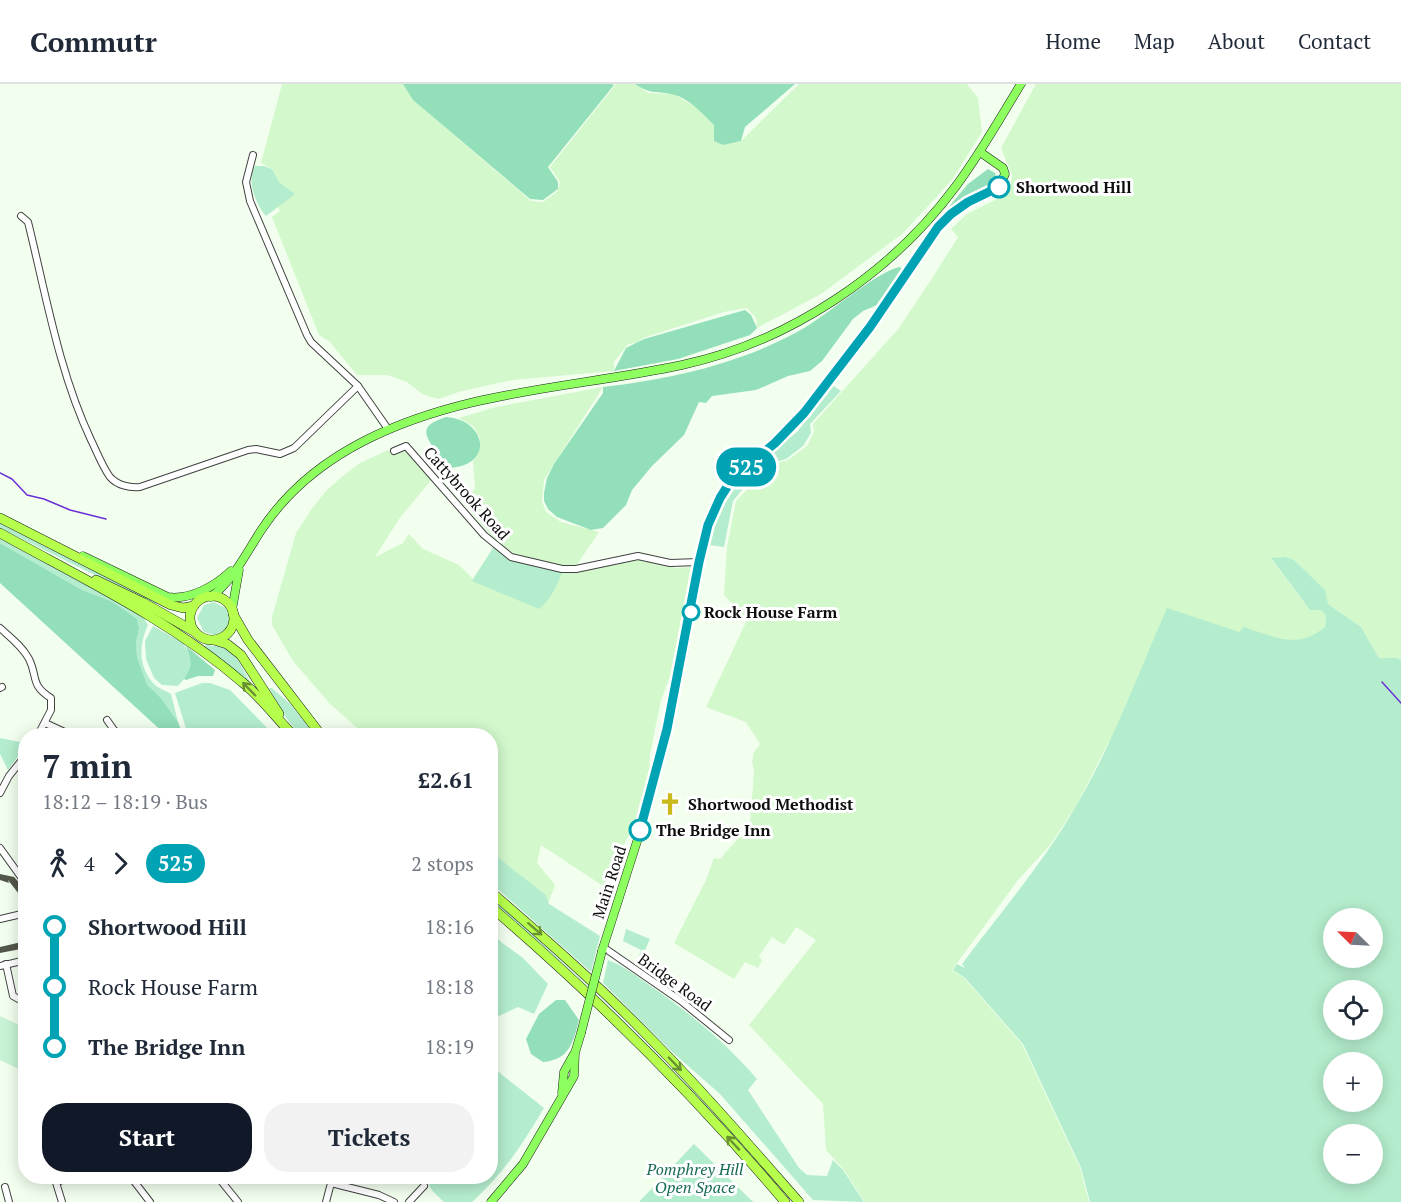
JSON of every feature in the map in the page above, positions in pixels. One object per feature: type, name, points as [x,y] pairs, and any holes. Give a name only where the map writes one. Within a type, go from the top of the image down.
[{"type":"highway","points":[[0,518],[171,605],[183,608],[194,606]]},
{"type":"highway","points":[[0,533],[144,603],[204,639],[227,644],[242,655],[288,728]]},
{"type":"highway","points":[[0,533],[141,610],[188,640],[243,682],[286,728]]},
{"type":"highway","points":[[195,632],[190,617],[194,606],[201,599],[211,597],[224,600],[248,640],[316,728]]},
{"type":"highway","points":[[214,640],[228,633],[233,624],[233,612]]},
{"type":"highway","points":[[498,898],[563,954],[644,1032],[711,1102],[799,1202]]},
{"type":"highway","points":[[498,913],[556,962],[638,1042],[785,1202]]},
{"type":"main road","points":[[211,597],[239,568],[273,514],[300,483],[339,454],[388,429],[421,417],[487,399],[683,365],[732,350],[791,325],[838,298],[885,262],[925,224],[955,188],[980,152],[1021,84]]},
{"type":"main road","points":[[699,562],[708,525],[720,498],[732,479],[775,443],[804,413],[870,327],[938,227],[968,202],[999,187],[1005,174],[1003,168],[980,152]]},
{"type":"main road","points":[[52,545],[101,563],[168,597],[177,598],[206,589],[222,580],[253,545]]},
{"type":"main road","name":"Main Road","points":[[491,1202],[523,1164],[562,1094],[564,1072],[575,1053],[602,949],[641,829],[663,747],[684,651],[699,562]]},
{"type":"main road","points":[[233,612],[239,568]]},
{"type":"street","points":[[253,155],[246,182],[250,201],[311,342],[358,386],[388,429]]},
{"type":"street","points":[[21,216],[28,222],[79,415],[105,469],[111,478],[119,483],[130,488],[140,487],[256,449],[280,454],[287,452],[294,448],[358,386]]},
{"type":"street","name":"Cattybrook Road","points":[[394,451],[406,446],[484,535],[512,557],[562,569],[576,569],[638,556],[670,562],[699,562]]},
{"type":"street","points":[[0,628],[29,658],[37,687],[51,698],[51,710],[42,728]]},
{"type":"street","points":[[107,720],[113,728]]},
{"type":"street","points":[[45,723],[56,728]]},
{"type":"street","points":[[0,793],[18,765]]},
{"type":"street","points":[[0,848],[18,873]]},
{"type":"street","points":[[0,919],[18,915]]},
{"type":"street","name":"Bridge Road","points":[[602,949],[681,1001],[729,1040]]},
{"type":"street","points":[[18,962],[3,965],[13,996],[18,999]]},
{"type":"street","points":[[57,1184],[62,1202]]},
{"type":"street","points":[[136,1184],[150,1202]]},
{"type":"street","points":[[223,1184],[238,1202]]},
{"type":"street","points":[[326,1202],[329,1184]]},
{"type":"street","points":[[343,1184],[394,1202]]},
{"type":"street","points":[[409,1202],[424,1186]]},
{"type":"street","points":[[5,1187],[9,1202]]},
{"type":"green space","points":[[282,84],[403,84],[413,100],[531,201],[543,202],[558,191],[560,182],[550,167],[616,84],[635,84],[648,93],[674,94],[699,109],[714,125],[714,141],[723,145],[741,141],[799,84],[967,84],[978,98],[982,132],[952,180],[902,234],[821,294],[757,328],[756,318],[747,308],[724,312],[628,344],[614,362],[614,371],[512,380],[438,399],[422,394],[407,382],[387,375],[357,375],[330,342],[319,335],[272,217],[280,211],[277,206],[295,194],[279,182],[272,169],[261,163]]},
{"type":"green space","points":[[403,84],[614,85],[548,167],[558,182],[558,189],[543,200],[530,199],[413,100]]},
{"type":"green space","points":[[635,84],[795,84],[745,127],[741,141],[723,145],[714,141],[714,125],[689,102],[671,94],[648,91]]},
{"type":"green space","points":[[1036,84],[1401,84],[1401,660],[1379,658],[1361,627],[1328,604],[1309,575],[1294,560],[1271,559],[1310,610],[1321,610],[1326,616],[1325,627],[1313,637],[1294,641],[1240,632],[1108,743],[1077,804],[1051,844],[1018,880],[952,970],[964,978],[1022,1044],[1080,1168],[1089,1202],[865,1202],[844,1170],[826,1150],[823,1104],[749,1025],[816,940],[796,927],[784,945],[772,937],[759,956],[762,961],[758,968],[745,962],[734,979],[674,943],[706,880],[714,858],[720,859],[750,825],[754,771],[752,761],[754,752],[760,744],[746,722],[706,707],[747,620],[724,595],[727,547],[736,501],[772,464],[788,460],[807,446],[814,432],[813,424],[899,328],[933,277],[958,237],[951,229],[967,214],[1003,196],[1010,189],[1012,175],[1001,148]]},
{"type":"green space","points":[[255,166],[272,169],[279,182],[295,194],[266,216],[253,192],[252,172]]},
{"type":"green space","points":[[988,169],[995,173],[996,179],[992,187],[975,191],[947,209],[968,184]]},
{"type":"green space","points":[[900,267],[904,270],[884,302],[863,311],[853,319],[822,361],[810,371],[788,376],[756,390],[712,396],[706,403],[699,402],[684,435],[652,466],[632,490],[626,505],[603,528],[591,530],[557,517],[548,509],[544,501],[547,478],[554,464],[603,393],[603,387],[707,368],[757,351],[804,328],[866,284]]},
{"type":"green space","points":[[745,310],[751,315],[757,328],[750,335],[678,359],[614,371],[626,348],[644,339]]},
{"type":"green space","points":[[832,385],[841,391],[810,424],[811,433],[803,446],[786,459],[772,463],[750,480],[733,501],[724,547],[709,545],[716,516],[743,477],[798,431]]},
{"type":"green space","points":[[603,387],[544,480],[542,501],[546,512],[561,522],[599,532],[576,566],[578,572],[642,559],[676,568],[690,567],[691,587],[674,666],[661,700],[650,754],[648,791],[603,886],[541,845],[537,863],[555,885],[548,904],[546,895],[498,857],[498,728],[357,728],[330,704],[293,661],[272,625],[272,617],[296,533],[311,510],[326,491],[344,475],[360,463],[388,450],[395,454],[407,451],[432,479],[399,519],[375,557],[403,543],[409,534],[423,549],[459,565],[473,579],[493,548],[490,534],[464,503],[475,488],[473,462],[479,452],[480,438],[474,427],[459,418],[496,407]]},
{"type":"green space","points":[[446,417],[460,420],[471,426],[477,434],[480,444],[479,453],[473,460],[462,466],[446,468],[427,435],[426,431],[430,425]]},
{"type":"green space","points":[[0,522],[157,602],[155,605],[0,528]]},
{"type":"green space","points":[[0,539],[142,615],[148,625],[142,648],[145,670],[154,684],[171,694],[178,722],[161,698],[147,686],[137,657],[136,642],[139,629],[111,601],[82,590],[0,543]]},
{"type":"green space","points":[[0,543],[82,590],[111,601],[137,619],[139,629],[136,642],[137,657],[147,685],[161,698],[180,728],[158,728],[0,583]]},
{"type":"green space","points":[[493,548],[516,562],[562,572],[550,597],[539,609],[472,581]]},
{"type":"green space","points":[[1285,557],[1294,560],[1325,590],[1328,604],[1361,627],[1379,658],[1401,660],[1401,1202],[1090,1202],[1081,1168],[1023,1044],[965,978],[953,970],[957,964],[965,968],[962,964],[1037,866],[1077,804],[1114,733],[1167,608],[1239,632],[1244,627],[1295,640],[1315,634],[1325,627],[1326,616],[1321,610],[1310,610],[1271,558]]},
{"type":"green space","points":[[214,602],[227,609],[230,620],[226,630],[215,635],[204,632],[197,618],[204,605]]},
{"type":"green space","points":[[153,626],[183,643],[192,658],[189,673],[178,686],[162,685],[154,678],[146,659],[145,641]]},
{"type":"green space","points":[[205,645],[225,647],[236,656],[251,684],[204,649]]},
{"type":"green space","points":[[186,646],[215,670],[213,676],[184,679],[191,662]]},
{"type":"green space","points":[[202,683],[210,683],[230,690],[267,728],[186,728],[175,693]]},
{"type":"green space","points":[[269,688],[272,688],[290,704],[309,728],[294,728]]},
{"type":"green space","points":[[0,738],[18,742],[18,756],[8,770],[0,754]]},
{"type":"green space","points":[[498,857],[546,895],[549,904],[600,936],[591,972],[498,889]]},
{"type":"green space","points":[[498,904],[570,969],[647,1044],[794,1202],[651,1049]]},
{"type":"green space","points":[[626,929],[650,939],[642,957],[639,956],[641,950],[623,941]]},
{"type":"green space","points":[[498,939],[523,958],[548,984],[534,1014],[518,1007],[498,1017]]},
{"type":"green space","points":[[608,960],[631,972],[708,1030],[757,1079],[748,1090],[799,1168],[807,1175],[827,1176],[833,1160],[843,1170],[864,1202],[813,1200],[720,1094],[670,1050],[603,983]]},
{"type":"green space","points":[[556,1000],[565,1000],[579,1020],[572,1043],[564,1054],[552,1061],[543,1062],[531,1054],[526,1039],[539,1014]]},
{"type":"green space","points":[[0,1016],[18,1025],[18,1069],[0,1060]]},
{"type":"green space","points":[[498,1072],[544,1108],[512,1158],[498,1175]]},
{"type":"green space","name":"Pomphrey Hill Open Space","points":[[694,1144],[751,1200],[754,1202],[639,1202]]},
{"type":"green space","points":[[429,1184],[490,1184],[472,1202],[444,1202]]},
{"type":"building","points":[[0,874],[14,877],[18,881],[18,893],[8,880],[9,883],[0,880]]},
{"type":"building","points":[[18,943],[18,950],[0,953],[0,947]]},
{"type":"waterway","points":[[0,473],[12,479],[27,495],[44,499],[70,510],[106,519]]},
{"type":"waterway","points":[[1382,682],[1401,703]]},
{"type":"bus line","name":"525","points":[[640,830],[667,729],[684,651],[699,562],[708,525],[720,498],[732,479],[775,443],[804,413],[870,327],[938,227],[968,202],[993,192],[999,187]]},
{"type":"place","name":"Shortwood Hill","points":[[999,187]]},
{"type":"place","name":"Rock House Farm","points":[[691,612]]},
{"type":"place","name":"Shortwood Methodist","points":[[670,804]]},
{"type":"place","name":"The Bridge Inn","points":[[640,830]]}]
